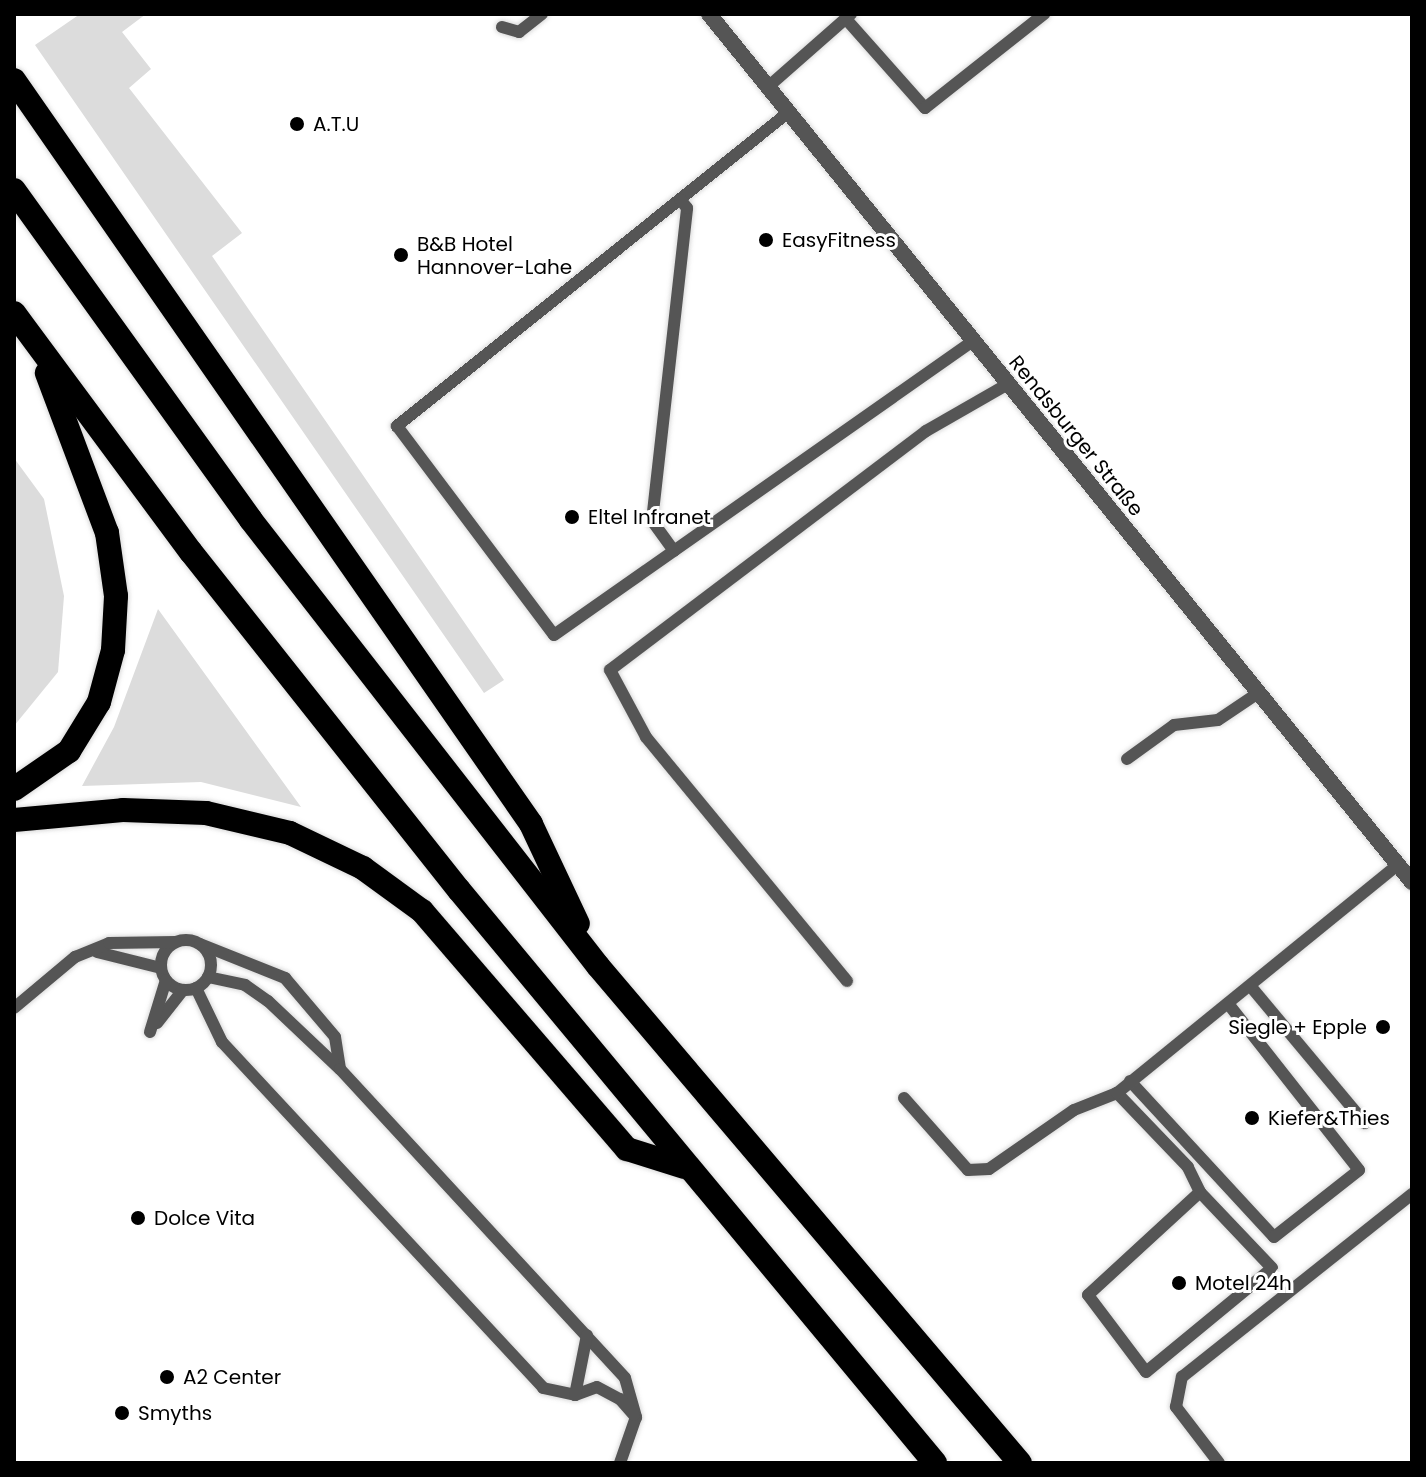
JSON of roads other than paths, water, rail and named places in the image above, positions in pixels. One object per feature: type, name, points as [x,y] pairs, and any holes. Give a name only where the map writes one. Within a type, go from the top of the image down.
[{"type":"highway","points":[[14,80],[531,824],[598,966]]},
{"type":"highway","points":[[14,190],[251,520],[598,966],[1020,1463]]},
{"type":"highway","points":[[14,313],[191,552],[684,1167],[935,1463]]},
{"type":"highway","points":[[14,789],[69,751],[99,702],[113,650],[116,596],[107,533],[34,341]]},
{"type":"highway","points":[[14,820],[123,810],[206,813],[290,833],[363,868],[422,911],[627,1149],[684,1167]]},
{"type":"street","name":"Rendsburger Straße","points":[[709,14],[1412,882]]},
{"type":"lane","points":[[502,27],[519,32],[542,14]]},
{"type":"lane","points":[[769,86],[849,16],[925,108],[1044,14]]},
{"type":"lane","points":[[790,111],[397,426],[554,635],[973,341]]},
{"type":"lane","points":[[674,551],[652,521],[687,208],[680,199]]},
{"type":"lane","points":[[847,981],[646,737],[610,670],[926,431],[1008,384]]},
{"type":"lane","points":[[1127,759],[1174,725],[1218,720],[1258,693]]},
{"type":"lane","points":[[904,1098],[968,1170],[989,1169],[1074,1110],[1117,1093],[1230,1006],[1398,865]]},
{"type":"lane","points":[[176,942],[168,948],[150,1032],[189,989],[208,977],[245,985],[285,1018],[340,1069],[625,1378],[636,1417],[620,1463]]},
{"type":"lane","points":[[14,1008],[75,957],[97,952],[109,943],[200,944],[285,978],[335,1037],[340,1069]]},
{"type":"lane","points":[[200,944],[209,955],[208,977]]},
{"type":"lane","points":[[97,952],[164,974],[189,989],[222,1042],[543,1388],[575,1395],[597,1387],[620,1399],[636,1417]]},
{"type":"lane","points":[[1252,988],[1365,1123]]},
{"type":"lane","points":[[1130,1081],[1274,1237],[1359,1170],[1230,1006]]},
{"type":"lane","points":[[1117,1093],[1188,1167],[1200,1192],[1272,1268],[1146,1372],[1088,1295],[1200,1192]]},
{"type":"lane","points":[[1219,1463],[1176,1407],[1182,1377],[1412,1194]]},
{"type":"lane","points":[[575,1395],[587,1335]]},
{"type":"place","name":"A.T.U","points":[[297,124]]},
{"type":"place","name":"EasyFitness","points":[[766,240]]},
{"type":"place","name":"B&B Hotel Hannover-Lahe","points":[[401,255]]},
{"type":"place","name":"Eltel Infranet","points":[[572,517]]},
{"type":"place","name":"Siegle + Epple","points":[[1383,1027]]},
{"type":"place","name":"Kiefer&Thies","points":[[1252,1118]]},
{"type":"place","name":"Dolce Vita","points":[[138,1218]]},
{"type":"place","name":"Motel 24h","points":[[1179,1283]]},
{"type":"place","name":"A2 Center","points":[[167,1377]]},
{"type":"place","name":"Smyths","points":[[122,1413]]}]
